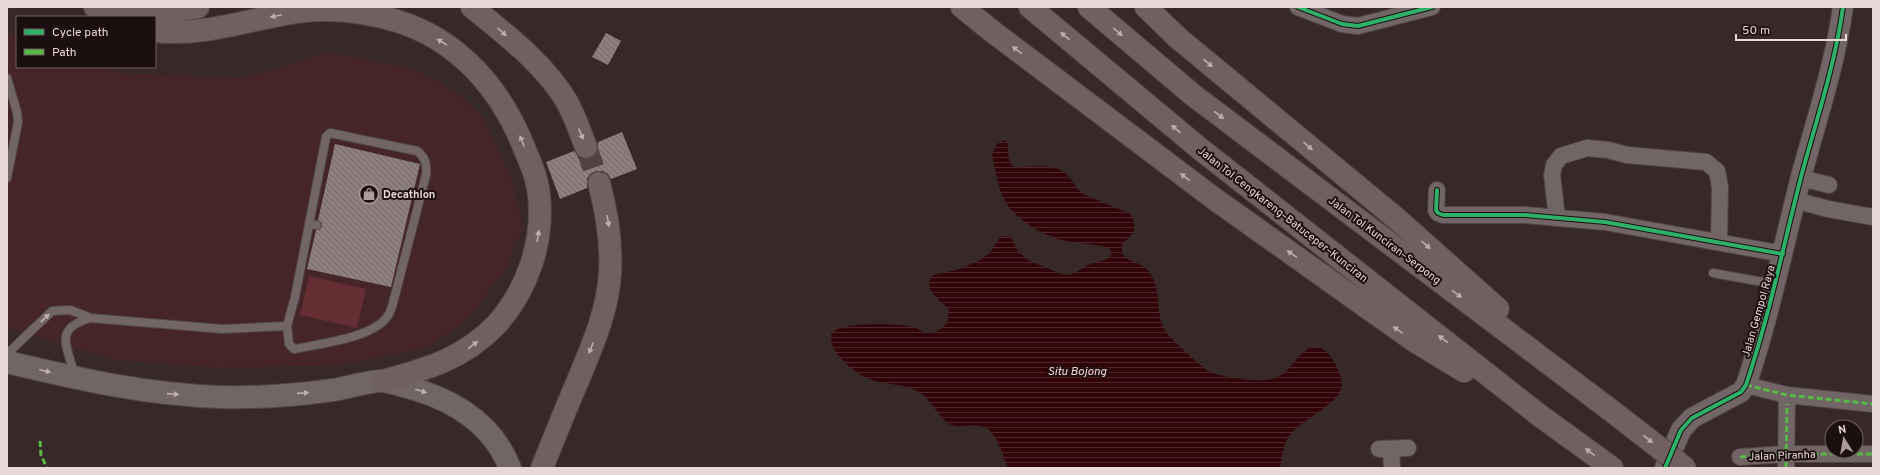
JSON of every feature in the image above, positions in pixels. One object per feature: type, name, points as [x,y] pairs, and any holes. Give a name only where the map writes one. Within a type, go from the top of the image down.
[{"type":"highway","points":[[81,7],[97,16]]},
{"type":"highway","points":[[95,7],[136,13],[160,12],[198,7]]},
{"type":"highway","points":[[472,7],[528,56],[552,81],[567,103],[586,147]]},
{"type":"highway","points":[[962,7],[1216,200],[1406,336],[1539,415],[1612,468]]},
{"type":"highway","name":"Jalan Tol Cengkareng–Batuceper–Kunciran","points":[[1030,7],[1199,148],[1539,415]]},
{"type":"highway","name":"Jalan Tol Kunciran–Serpong","points":[[1089,7],[1193,95],[1617,415],[1684,468]]},
{"type":"highway","points":[[1146,7],[1178,38],[1397,220],[1617,415]]},
{"type":"highway","points":[[156,31],[196,31],[306,11],[345,11],[380,16],[414,27],[447,45],[483,77],[502,103],[522,142],[535,178],[539,195],[540,226],[538,242],[524,280],[506,312],[486,334],[465,350],[439,364],[383,381]]},
{"type":"highway","points":[[542,468],[595,338],[602,319],[608,290],[610,274],[609,223],[599,183]]},
{"type":"main road","points":[[7,362],[76,379],[158,393],[222,397],[320,392],[383,381],[439,397],[466,412],[486,430],[495,442],[510,468]]},
{"type":"street","points":[[1298,7],[1342,24],[1358,26],[1404,10],[1432,7]]},
{"type":"street","name":"Jalan Gempol Raya","points":[[1746,385],[1783,254],[1801,178],[1839,36],[1843,7]]},
{"type":"street","points":[[1557,218],[1552,175],[1554,166],[1560,156],[1587,148],[1608,150],[1627,155],[1706,162],[1717,171],[1720,187],[1719,241]]},
{"type":"street","points":[[1801,178],[1829,184]]},
{"type":"street","points":[[1437,190],[1436,210],[1438,213],[1443,215],[1525,215],[1605,222],[1719,241],[1783,254]]},
{"type":"street","points":[[1796,200],[1828,209],[1873,217]]},
{"type":"street","points":[[1665,468],[1681,430],[1692,418],[1741,392],[1746,385],[1787,395],[1873,404]]},
{"type":"street","points":[[1786,461],[1787,395]]},
{"type":"street","points":[[1392,468],[1385,449],[1408,448]]},
{"type":"street","name":"Jalan Piranha","points":[[1740,457],[1786,461],[1873,454]]},
{"type":"lane","points":[[7,78],[18,122],[7,178]]},
{"type":"lane","points":[[334,133],[417,151],[427,166],[408,235],[393,303],[388,316],[380,324],[354,336],[294,348],[289,344],[286,326],[295,297],[313,224],[326,137],[334,133]]},
{"type":"lane","points":[[1713,273],[1775,284]]},
{"type":"lane","points":[[7,354],[52,311],[70,310],[92,318],[222,329],[286,326]]},
{"type":"lane","points":[[76,379],[65,340],[66,334],[68,329],[77,322],[92,318]]},
{"type":"shaded area","points":[[7,32],[16,36],[16,68],[108,68],[122,73],[244,78],[329,52],[415,69],[455,91],[482,116],[513,182],[523,226],[507,267],[467,321],[427,348],[342,365],[221,368],[115,360],[7,328]]},
{"type":"shaded area","points":[[309,276],[366,289],[357,328],[300,315]]},
{"type":"water","name":"Situ Bojong","points":[[1005,140],[1007,142],[1010,162],[1013,166],[1055,168],[1066,173],[1084,194],[1131,215],[1134,222],[1134,230],[1122,244],[1122,253],[1128,259],[1144,266],[1150,273],[1155,283],[1160,317],[1165,330],[1179,346],[1207,370],[1228,377],[1263,380],[1278,377],[1283,374],[1304,352],[1314,347],[1326,351],[1331,356],[1338,369],[1341,379],[1342,385],[1340,392],[1335,399],[1302,423],[1289,436],[1284,447],[1280,468],[1008,468],[998,443],[992,433],[985,427],[951,425],[944,420],[922,394],[911,388],[869,379],[856,372],[838,355],[834,349],[831,335],[837,329],[844,327],[874,324],[896,325],[915,328],[929,333],[940,329],[947,323],[949,310],[930,289],[929,282],[931,277],[960,269],[978,261],[990,253],[1000,237],[1011,237],[1018,252],[1030,261],[1061,274],[1071,275],[1088,265],[1110,258],[1112,253],[1109,248],[1064,241],[1043,233],[1027,224],[1008,206],[998,183],[992,155],[997,144]]},
{"type":"building","points":[[606,33],[621,41],[608,65],[592,57]]},
{"type":"building","points":[[622,132],[637,169],[611,179],[608,174],[603,171],[596,171],[590,174],[587,179],[587,188],[560,199],[546,162],[574,151],[578,156],[584,159],[591,158],[595,155],[598,149],[598,142]]},
{"type":"building","name":"Decathlon","points":[[335,144],[420,164],[391,287],[307,269],[316,230],[319,230],[322,226],[322,223],[318,220]]},
{"type":"tunnel","points":[[586,147],[599,183]]},
{"type":"marked path","points":[[1746,385],[1787,395],[1873,404]]},
{"type":"marked path","points":[[1786,468],[1787,404]]},
{"type":"marked path","points":[[40,441],[41,455],[47,468]]},
{"type":"marked path","points":[[1740,457],[1786,454],[1873,454]]},
{"type":"cycle path","points":[[1298,7],[1342,24],[1358,26],[1432,7]]},
{"type":"cycle path","points":[[1665,468],[1681,430],[1692,418],[1741,392],[1746,385],[1769,308],[1801,177],[1825,93],[1840,29],[1843,7]]},
{"type":"cycle path","points":[[1437,190],[1436,210],[1438,213],[1443,215],[1525,215],[1605,222],[1783,254]]},
{"type":"place","name":"Decathlon","points":[[369,194]]}]
